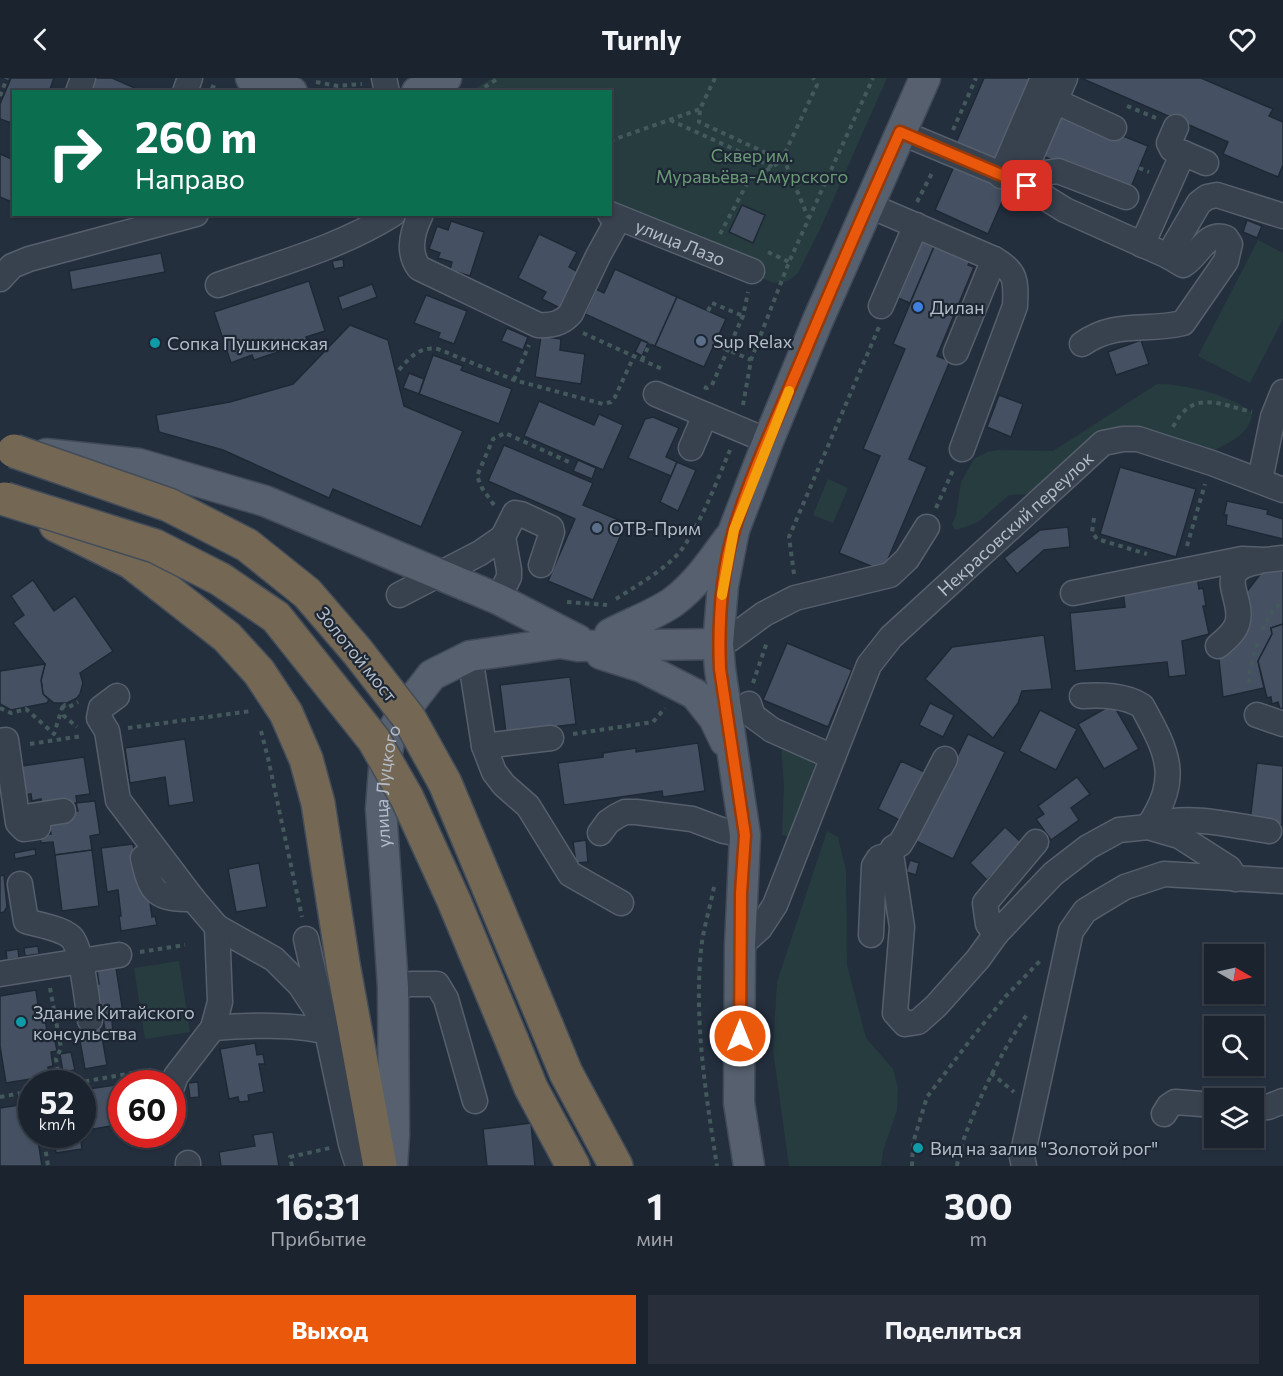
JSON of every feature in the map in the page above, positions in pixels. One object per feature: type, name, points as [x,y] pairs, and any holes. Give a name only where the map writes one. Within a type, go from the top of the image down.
[{"type":"highway","name":"Золотой мост","points":[[7,450],[168,505],[247,545],[307,593],[357,651],[409,718],[444,783],[566,1073],[616,1166]]},
{"type":"highway","points":[[2,499],[131,562],[227,637],[259,672],[286,712],[306,759],[318,803],[343,964],[380,1166]]},
{"type":"highway","points":[[2,499],[155,546],[220,579],[276,617],[374,740],[407,798],[454,900],[531,1088],[573,1166]]},
{"type":"main road","points":[[251,78],[302,86]]},
{"type":"main road","points":[[421,90],[446,78]]},
{"type":"main road","points":[[749,1166],[739,1103],[740,946],[745,835],[720,669],[719,634],[723,585],[734,530],[768,441],[868,205],[925,78]]},
{"type":"main road","points":[[7,450],[139,464],[265,501],[498,600],[572,643],[642,667],[695,694],[714,718],[736,765]]},
{"type":"main road","points":[[572,643],[610,634],[660,610],[675,600],[707,568],[734,530]]},
{"type":"main road","points":[[610,634],[719,634]]},
{"type":"main road","name":"улица Луцкого","points":[[392,1166],[394,1135],[393,987],[381,809],[390,736],[403,712],[432,675],[470,656],[572,643],[719,634]]},
{"type":"street","points":[[1016,181],[1043,78]]},
{"type":"street","points":[[1016,181],[1065,78]]},
{"type":"street","points":[[1055,101],[1114,128]]},
{"type":"street","points":[[1176,127],[1169,143],[1172,149],[1206,163]]},
{"type":"street","points":[[900,132],[1016,181],[1065,210],[1168,256],[1183,265],[1208,240],[1216,236],[1226,238],[1230,244],[1226,261],[1183,323],[1168,327],[1137,327],[1108,331],[1096,334],[1082,344]]},
{"type":"street","points":[[1143,245],[1183,153]]},
{"type":"street","points":[[1016,181],[1045,172],[1058,171],[1126,197]]},
{"type":"street","points":[[1168,256],[1199,203],[1206,197],[1216,195],[1227,197],[1283,216]]},
{"type":"street","points":[[868,205],[994,259],[1007,267],[1016,283],[1015,306],[962,449]]},
{"type":"street","points":[[0,279],[12,266],[28,259],[189,216]]},
{"type":"street","points":[[218,285],[328,247],[390,216]]},
{"type":"street","points":[[420,216],[411,248],[413,260],[419,268],[538,325],[549,326],[558,323],[571,313],[615,216]]},
{"type":"street","name":"улица Лазо","points":[[615,216],[752,272]]},
{"type":"street","points":[[881,306],[911,223]]},
{"type":"street","points":[[956,352],[994,259]]},
{"type":"street","points":[[1260,480],[1273,417],[1283,392]]},
{"type":"street","points":[[656,394],[768,441]]},
{"type":"street","points":[[691,448],[705,415]]},
{"type":"street","name":"Некрасовский переулок","points":[[740,946],[760,928],[775,905],[869,665],[891,637],[1103,443],[1138,439],[1212,463],[1283,490]]},
{"type":"street","points":[[399,595],[480,553],[506,531],[515,513],[551,528],[552,532],[541,566]]},
{"type":"street","points":[[719,634],[730,639],[764,614],[795,598],[890,575],[907,559],[927,527]]},
{"type":"street","points":[[498,600],[509,577],[506,531]]},
{"type":"street","points":[[1073,593],[1242,560],[1274,559]]},
{"type":"street","points":[[1218,646],[1234,631],[1238,620],[1233,587],[1234,575],[1243,565],[1274,559]]},
{"type":"street","points":[[470,656],[484,746],[494,772],[504,785],[528,806],[570,874],[621,903]]},
{"type":"street","points":[[117,696],[101,708],[99,718],[107,731],[118,800],[217,927],[274,959],[293,978],[314,1006],[327,1032]]},
{"type":"street","points":[[1082,696],[1116,697],[1136,702],[1142,706],[1165,749],[1168,777],[1160,808],[1148,827]]},
{"type":"street","points":[[749,704],[753,716],[772,730],[833,757]]},
{"type":"street","points":[[1257,716],[1283,724]]},
{"type":"street","points":[[484,746],[551,738]]},
{"type":"street","points":[[12,743],[6,740],[28,825],[25,822],[31,816],[63,811]]},
{"type":"street","points":[[945,759],[906,834],[900,844],[893,848],[891,854],[902,927],[896,1013],[905,1024],[918,1022],[936,1006],[978,959],[996,934],[1053,874],[1088,847],[1119,830],[1198,819],[1269,831]]},
{"type":"street","points":[[600,834],[608,822],[617,816],[625,812],[636,812],[692,819],[724,831],[745,835]]},
{"type":"street","points":[[1148,827],[1179,836],[1229,868],[1236,879]]},
{"type":"street","points":[[996,934],[988,924],[985,903],[1036,842]]},
{"type":"street","points":[[871,935],[874,866],[879,858],[891,854]]},
{"type":"street","points":[[143,858],[148,882],[155,892],[168,898],[193,899]]},
{"type":"street","points":[[1024,1166],[1022,1157],[1071,931],[1085,911],[1125,887],[1164,874],[1283,881]]},
{"type":"street","points":[[20,884],[26,921],[70,936],[75,943],[90,1020]]},
{"type":"street","points":[[181,1070],[213,1028],[220,1002],[217,927]]},
{"type":"street","points":[[306,939],[354,1155]]},
{"type":"street","points":[[0,974],[119,955]]},
{"type":"street","points":[[0,987],[25,983]]},
{"type":"street","points":[[393,987],[437,984],[446,999],[475,1101]]},
{"type":"street","points":[[213,1028],[271,1027],[327,1032]]},
{"type":"street","points":[[1164,1114],[1175,1101],[1204,1104]]},
{"type":"street","points":[[1264,1107],[1283,1101]]},
{"type":"path","points":[[0,96],[7,78]]},
{"type":"path","points":[[480,90],[499,78]]},
{"type":"path","points":[[715,78],[700,109],[698,120],[777,158],[783,157]]},
{"type":"path","points":[[813,78],[817,85]]},
{"type":"path","points":[[715,244],[749,180],[773,167],[783,157],[817,85],[823,78]]},
{"type":"path","points":[[712,384],[744,316],[752,272],[762,249],[789,262],[873,78]]},
{"type":"path","points":[[911,223],[976,78]]},
{"type":"path","points":[[302,86],[380,84]]},
{"type":"path","points":[[612,140],[700,109]]},
{"type":"path","points":[[670,120],[773,167]]},
{"type":"path","points":[[783,157],[808,217]]},
{"type":"path","points":[[708,311],[712,303],[744,316]]},
{"type":"path","points":[[558,323],[642,360],[650,343]]},
{"type":"path","points":[[514,380],[531,342]]},
{"type":"path","points":[[795,598],[789,537],[872,343]]},
{"type":"path","points":[[715,344],[751,360]]},
{"type":"path","points":[[399,370],[420,351],[438,349],[514,380],[603,404],[611,402],[615,397],[633,356]]},
{"type":"path","points":[[1163,448],[1185,408],[1202,401],[1273,417]]},
{"type":"path","points":[[506,531],[477,476],[493,439],[505,433],[569,462]]},
{"type":"path","points":[[938,504],[962,449]]},
{"type":"path","points":[[1186,549],[1212,463]]},
{"type":"path","points":[[1094,518],[1092,532],[1097,538],[1153,555]]},
{"type":"path","points":[[1249,683],[1255,646],[1263,626],[1273,610],[1283,602]]},
{"type":"path","points":[[749,704],[747,699],[770,635]]},
{"type":"path","points":[[55,740],[54,734],[62,708],[81,700]]},
{"type":"path","points":[[594,731],[653,722],[670,702]]},
{"type":"path","points":[[0,708],[11,713],[26,709],[54,734]]},
{"type":"path","points":[[62,708],[64,716]]},
{"type":"path","points":[[12,743],[55,740],[252,711]]},
{"type":"path","points":[[256,722],[268,758],[306,939]]},
{"type":"path","points":[[715,881],[701,949],[700,1011],[707,1099],[717,1166]]},
{"type":"path","points":[[912,1166],[913,1143],[927,1097],[1006,996],[1071,931]]},
{"type":"path","points":[[148,951],[185,945]]},
{"type":"path","points":[[50,988],[61,1048],[56,1059],[58,1070]]},
{"type":"path","points":[[957,1166],[960,1147],[991,1073],[1008,1041],[1033,1005]]},
{"type":"path","points":[[96,1079],[151,1069]]},
{"type":"path","points":[[0,1097],[18,1094]]},
{"type":"path","points":[[45,1148],[48,1166]]},
{"type":"path","points":[[292,1166],[290,1157],[354,1155]]},
{"type":"green space","name":"Сквер им. Муравьёва-Амурского","points":[[492,78],[887,78],[821,227],[798,273],[788,281],[774,283],[734,267],[715,244],[612,201],[612,90],[473,90]]},
{"type":"green space","points":[[1258,240],[1283,253],[1283,319],[1250,383],[1198,356]]},
{"type":"green space","points":[[1157,384],[1194,388],[1222,396],[1252,414],[1250,421],[1243,433],[1212,451],[1138,433],[1032,494],[1009,495],[978,522],[954,529],[952,524],[956,515],[961,482],[974,459],[987,452],[998,450],[1053,451]]},
{"type":"green space","points":[[828,479],[848,488],[833,523],[813,515]]},
{"type":"green space","points":[[781,745],[816,760],[792,838],[782,835],[784,786]]},
{"type":"green space","points":[[827,831],[838,837],[846,870],[847,965],[866,1038],[893,1069],[898,1088],[897,1110],[883,1151],[881,1166],[789,1166],[773,1050],[777,982]]},
{"type":"green space","points":[[179,961],[190,1032],[145,1039],[134,968]]},
{"type":"building","points":[[11,78],[54,78],[50,90],[12,90],[12,123],[0,119],[0,104]]},
{"type":"building","points":[[96,78],[112,78],[139,90],[91,90]]},
{"type":"building","points":[[984,78],[1033,78],[997,161],[956,143]]},
{"type":"building","points":[[1081,78],[1201,78],[1273,109],[1269,116],[1283,122],[1283,165],[1278,177],[1223,154],[1228,142]]},
{"type":"building","points":[[1056,109],[1148,146],[1129,192],[1038,154]]},
{"type":"building","points":[[0,154],[12,159],[12,202],[0,197]]},
{"type":"building","points":[[955,164],[1008,188],[988,234],[935,210]]},
{"type":"building","points":[[742,205],[765,215],[753,243],[729,232]]},
{"type":"building","points":[[1247,220],[1262,226],[1257,238],[1243,232]]},
{"type":"building","points":[[451,221],[484,232],[470,276],[450,270],[452,262],[438,258],[440,253],[429,249],[437,226],[448,230]]},
{"type":"building","points":[[539,234],[577,252],[569,267],[580,273],[562,309],[542,299],[546,292],[518,278]]},
{"type":"building","points":[[924,237],[936,242],[910,303],[898,298]]},
{"type":"building","points":[[936,242],[972,257],[968,265],[974,267],[937,356],[950,361],[909,459],[927,467],[883,571],[839,553],[880,456],[863,449],[905,349],[893,344]]},
{"type":"building","points":[[161,253],[165,272],[72,290],[69,271]]},
{"type":"building","points":[[343,259],[344,267],[334,269],[332,261]]},
{"type":"building","points":[[615,269],[677,297],[655,346],[585,314],[596,289],[604,293]]},
{"type":"building","points":[[309,281],[325,331],[306,337],[308,342],[254,360],[252,355],[231,363],[214,312]]},
{"type":"building","points":[[372,284],[377,297],[342,310],[338,297]]},
{"type":"building","points":[[426,295],[467,311],[454,344],[438,338],[440,333],[414,323]]},
{"type":"building","points":[[677,297],[726,319],[704,367],[655,346]]},
{"type":"building","points":[[350,325],[388,340],[404,406],[463,431],[421,527],[333,489],[329,498],[223,450],[159,432],[156,415],[230,402],[293,384]]},
{"type":"building","points":[[507,328],[528,337],[523,350],[501,341]]},
{"type":"building","points":[[541,336],[561,339],[560,350],[585,354],[581,384],[535,377]]},
{"type":"building","points":[[641,340],[648,343],[642,356],[635,352]]},
{"type":"building","points":[[1141,340],[1149,364],[1116,375],[1108,352]]},
{"type":"building","points":[[433,355],[463,366],[461,370],[512,389],[499,424],[419,394]]},
{"type":"building","points":[[409,373],[424,379],[419,394],[403,388]]},
{"type":"building","points":[[999,395],[1023,404],[1011,437],[987,427]]},
{"type":"building","points":[[539,401],[594,425],[599,414],[623,425],[603,470],[524,436]]},
{"type":"building","points":[[653,417],[679,428],[666,457],[677,462],[671,476],[628,458],[645,419]]},
{"type":"building","points":[[504,445],[593,483],[583,505],[626,523],[593,600],[548,581],[575,519],[488,481]]},
{"type":"building","points":[[578,460],[596,468],[592,479],[573,471]]},
{"type":"building","points":[[677,462],[696,470],[678,511],[660,502]]},
{"type":"building","points":[[1120,467],[1196,489],[1176,557],[1100,534]]},
{"type":"building","points":[[1227,501],[1268,510],[1267,514],[1283,519],[1283,539],[1226,525],[1227,515],[1224,515]]},
{"type":"building","points":[[1068,527],[1070,547],[1044,550],[1017,574],[1004,558],[1040,530]]},
{"type":"building","points":[[1283,562],[1283,624],[1271,628],[1272,634],[1258,661],[1264,688],[1223,697],[1218,651],[1245,594],[1268,564]]},
{"type":"building","points":[[1197,576],[1199,589],[1203,588],[1206,606],[1203,606],[1209,634],[1182,641],[1186,675],[1169,677],[1167,662],[1075,671],[1070,613],[1125,607],[1123,592]]},
{"type":"building","points":[[33,580],[54,611],[75,596],[113,651],[80,673],[83,683],[80,694],[67,703],[54,703],[43,694],[41,680],[45,664],[13,623],[24,615],[11,596]]},
{"type":"building","points":[[1283,624],[1283,708],[1280,709],[1278,702],[1272,704],[1271,697],[1267,698],[1258,661],[1272,634],[1271,628]]},
{"type":"building","points":[[1044,635],[1052,689],[1022,691],[1018,703],[993,738],[925,679],[952,647]]},
{"type":"building","points":[[787,643],[852,670],[828,727],[763,700]]},
{"type":"building","points":[[45,664],[41,680],[43,694],[49,700],[47,703],[11,710],[0,704],[0,671]]},
{"type":"building","points":[[570,677],[576,724],[506,733],[500,685]]},
{"type":"building","points":[[930,703],[954,715],[943,737],[919,725]]},
{"type":"building","points":[[1113,704],[1139,749],[1104,769],[1078,724]]},
{"type":"building","points":[[1040,710],[1077,729],[1056,770],[1019,751]]},
{"type":"building","points":[[968,734],[1005,752],[953,859],[916,841]]},
{"type":"building","points":[[185,739],[194,802],[169,806],[165,777],[130,783],[125,748]]},
{"type":"building","points":[[698,743],[705,791],[663,797],[662,791],[564,805],[558,763],[603,757],[603,753],[636,748],[636,752]]},
{"type":"building","points":[[84,757],[90,794],[76,796],[77,803],[43,808],[41,799],[32,801],[31,794],[20,796],[15,767]]},
{"type":"building","points":[[901,761],[931,775],[907,824],[878,809]]},
{"type":"building","points":[[1257,763],[1283,766],[1282,825],[1250,821]]},
{"type":"building","points":[[1077,777],[1090,794],[1071,808],[1079,820],[1051,840],[1036,819],[1044,814],[1038,806]]},
{"type":"building","points":[[95,801],[100,834],[90,836],[92,850],[55,855],[53,842],[41,843],[40,835],[51,834],[48,816],[78,811],[76,803]]},
{"type":"building","points":[[1005,827],[1022,843],[987,880],[970,863]]},
{"type":"building","points":[[586,840],[588,862],[576,863],[573,842]]},
{"type":"building","points":[[133,844],[140,889],[148,888],[152,917],[155,916],[157,925],[121,931],[118,890],[107,892],[101,848]]},
{"type":"building","points":[[35,849],[36,855],[15,859],[14,853]]},
{"type":"building","points":[[92,850],[99,906],[62,911],[55,855]]},
{"type":"building","points":[[910,860],[919,863],[916,875],[906,872]]},
{"type":"building","points":[[259,863],[267,907],[236,912],[228,869]]},
{"type":"building","points":[[4,875],[7,907],[4,912],[0,913],[0,876]]},
{"type":"building","points":[[38,946],[39,954],[25,956],[24,948]]},
{"type":"building","points":[[18,949],[19,958],[7,960],[6,951]]},
{"type":"building","points":[[116,968],[124,1019],[112,1021],[113,1031],[105,1032],[102,1007],[94,1008],[91,985],[99,984],[97,970]]},
{"type":"building","points":[[36,990],[40,1020],[45,1019],[47,1031],[53,1030],[57,1051],[51,1052],[53,1066],[48,1067],[48,1070],[18,1070],[18,1081],[6,1083],[0,1046],[0,996]]},
{"type":"building","points":[[100,1026],[107,1065],[85,1069],[78,1030]]},
{"type":"building","points":[[255,1043],[257,1055],[263,1054],[265,1064],[259,1064],[264,1092],[248,1095],[249,1101],[239,1102],[238,1097],[229,1099],[220,1049]]},
{"type":"building","points":[[71,1052],[75,1070],[63,1070],[60,1054]]},
{"type":"building","points":[[198,1082],[199,1097],[190,1098],[188,1083]]},
{"type":"building","points":[[108,1086],[108,1126],[96,1129],[96,1088]]},
{"type":"building","points":[[18,1105],[18,1148],[39,1148],[42,1166],[0,1166],[0,1108]]},
{"type":"building","points":[[531,1123],[535,1166],[487,1166],[483,1129]]},
{"type":"building","points":[[273,1132],[279,1166],[221,1166],[219,1152],[255,1146],[253,1135]]},
{"type":"building","points":[[55,1148],[82,1148],[82,1149],[56,1153]]},
{"type":"slow traffic","points":[[722,595],[734,530],[789,391]]},
{"type":"place","name":"Дилан","points":[[918,307]]},
{"type":"place","name":"Sup Relax","points":[[701,341]]},
{"type":"place","name":"Сопка Пушкинская","points":[[155,343]]},
{"type":"place","name":"ОТВ-Прим","points":[[597,528]]},
{"type":"place","name":"Здание Китайского консульства","points":[[21,1022]]},
{"type":"place","name":"Вид на залив \"Золотой рог\"","points":[[918,1148]]},
{"type":"route","points":[[740,1036],[741,893],[745,835],[718,644],[723,585],[734,530],[818,320],[900,132],[1027,186]]}]
